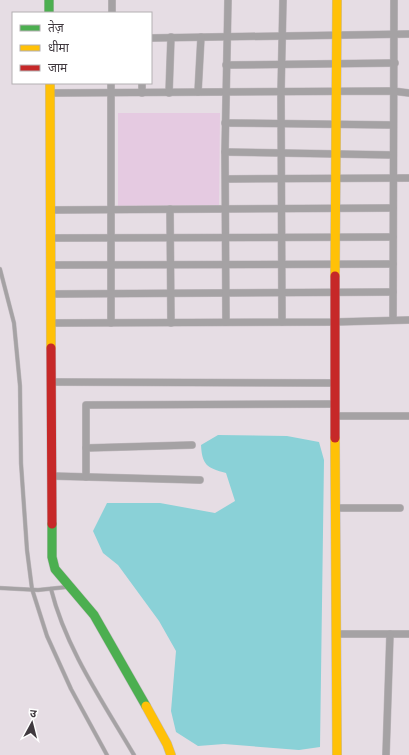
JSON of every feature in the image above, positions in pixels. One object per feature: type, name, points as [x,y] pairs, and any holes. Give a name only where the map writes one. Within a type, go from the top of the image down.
[{"type":"street","points":[[49,0],[50,12]]},
{"type":"street","points":[[112,0],[112,12]]},
{"type":"street","points":[[226,322],[225,92],[228,0]]},
{"type":"street","points":[[282,322],[281,92],[283,0]]},
{"type":"street","points":[[337,0],[335,322],[337,755]]},
{"type":"street","points":[[393,320],[394,0]]},
{"type":"street","points":[[152,38],[409,34]]},
{"type":"street","points":[[169,93],[172,37]]},
{"type":"street","points":[[198,92],[201,37]]},
{"type":"street","points":[[226,65],[395,63]]},
{"type":"street","points":[[50,84],[52,557],[55,569],[94,615],[160,731],[171,755]]},
{"type":"street","points":[[112,84],[112,323]]},
{"type":"street","points":[[142,84],[142,93]]},
{"type":"street","points":[[50,94],[393,91],[409,93]]},
{"type":"street","points":[[225,123],[393,125]]},
{"type":"street","points":[[225,152],[393,155]]},
{"type":"street","points":[[226,179],[394,176],[409,178]]},
{"type":"street","points":[[50,210],[393,208]]},
{"type":"street","points":[[170,209],[170,322]]},
{"type":"street","points":[[51,238],[393,237]]},
{"type":"street","points":[[51,265],[393,264]]},
{"type":"street","points":[[52,294],[282,294],[393,292]]},
{"type":"street","points":[[52,323],[335,322],[409,320]]},
{"type":"street","points":[[52,382],[335,383]]},
{"type":"street","points":[[86,477],[86,405],[335,404]]},
{"type":"street","points":[[335,416],[409,416]]},
{"type":"street","points":[[86,448],[192,445]]},
{"type":"street","points":[[52,476],[200,480]]},
{"type":"street","points":[[336,508],[400,508]]},
{"type":"street","points":[[337,634],[409,634]]},
{"type":"street","points":[[386,755],[390,634]]},
{"type":"lane","points":[[0,269],[15,331],[20,386],[22,479],[27,550],[32,589],[47,636],[71,689],[107,755]]},
{"type":"lane","points":[[0,588],[51,589],[68,586]]},
{"type":"lane","points":[[51,589],[58,615],[82,667],[134,755]]},
{"type":"shaded area","points":[[118,113],[220,113],[219,211],[118,210]]},
{"type":"water","points":[[218,435],[287,436],[319,442],[324,460],[320,747],[299,750],[224,744],[198,746],[176,732],[171,711],[176,651],[159,621],[118,565],[103,553],[93,531],[107,503],[160,503],[215,513],[235,501],[226,473],[210,467],[204,461],[201,445]]},
{"type":"traffic: fast","points":[[49,0],[49,12]]},
{"type":"traffic: fast","points":[[52,524],[52,557],[55,569],[94,615],[146,706]]},
{"type":"traffic: slow","points":[[335,276],[337,0]]},
{"type":"traffic: slow","points":[[50,84],[51,348]]},
{"type":"traffic: slow","points":[[335,438],[337,755]]},
{"type":"traffic: slow","points":[[146,706],[167,744],[171,755]]},
{"type":"traffic: jam","points":[[335,276],[335,438]]},
{"type":"traffic: jam","points":[[51,348],[52,524]]}]
